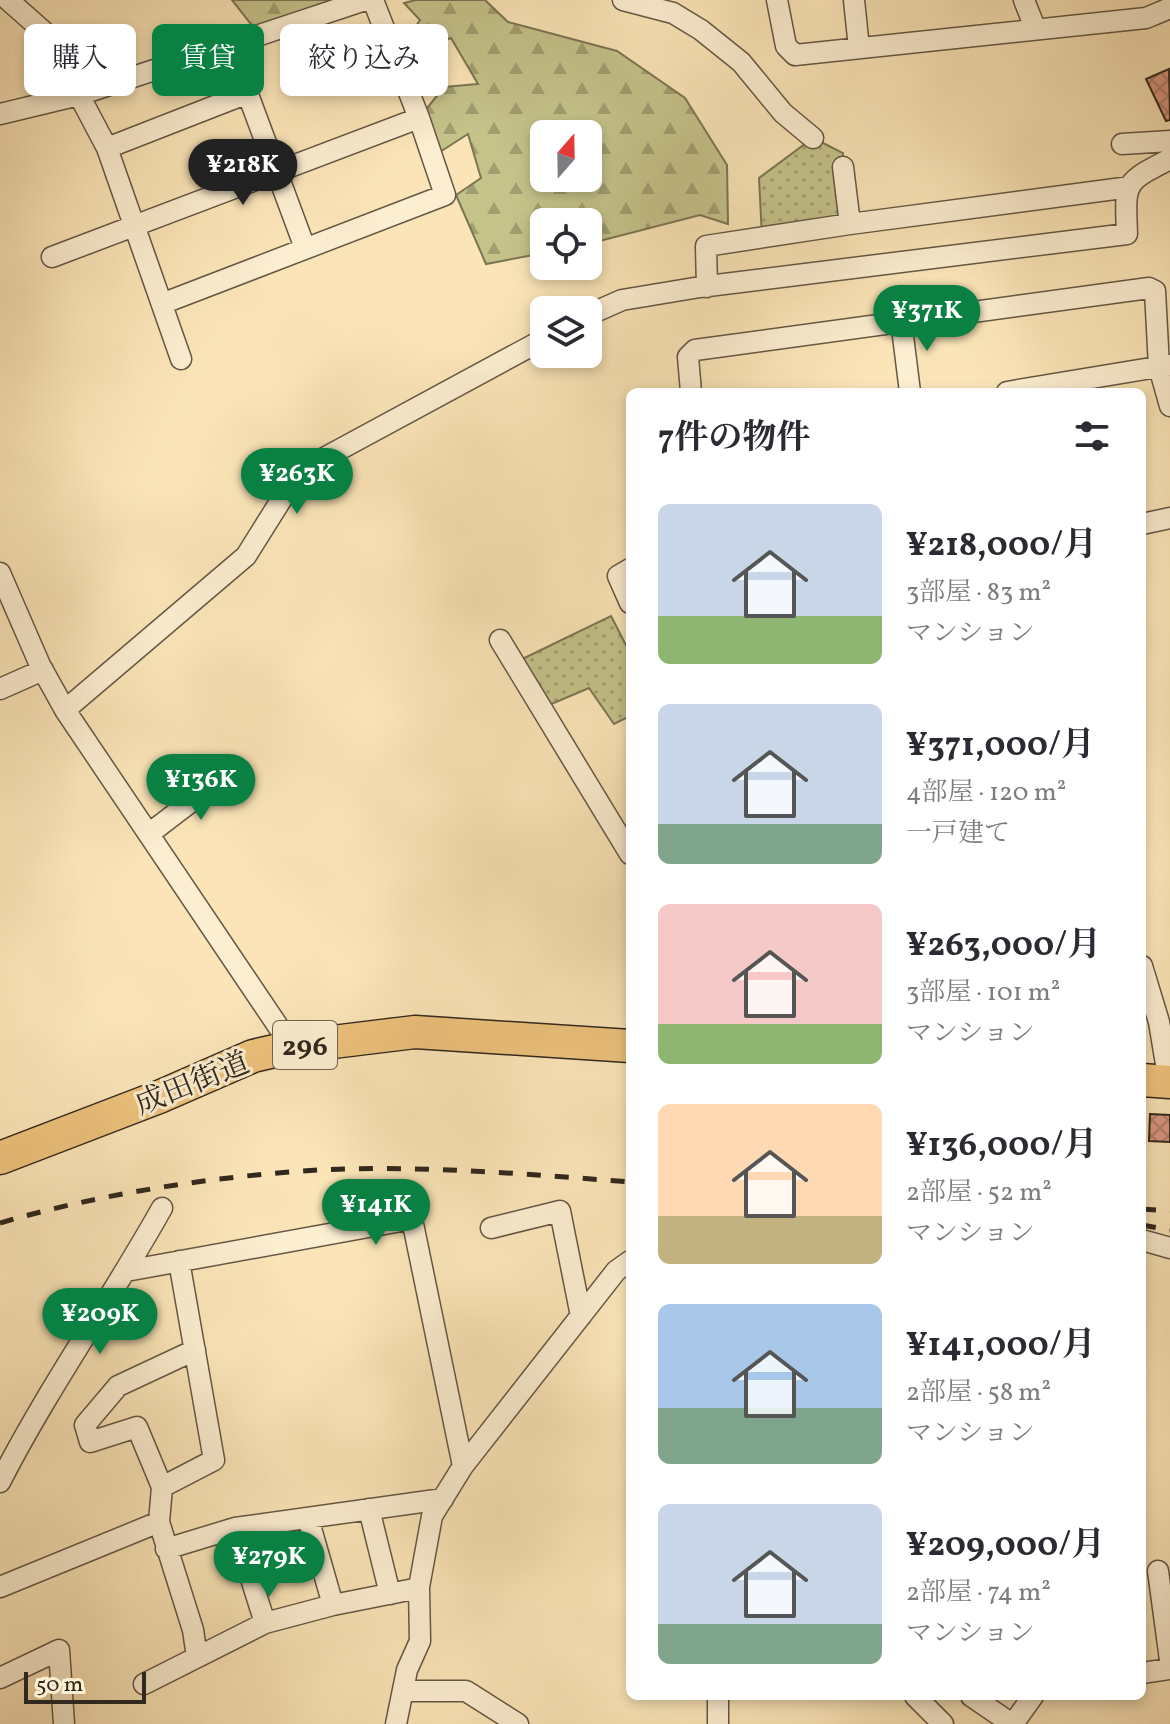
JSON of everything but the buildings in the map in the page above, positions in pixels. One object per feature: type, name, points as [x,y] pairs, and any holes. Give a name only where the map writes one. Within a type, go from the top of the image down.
[{"type":"highway","name":"成田街道","points":[[0,1158],[253,1056],[292,1047],[415,1032],[626,1046]]},
{"type":"highway","points":[[1146,1080],[1170,1082]]},
{"type":"street","points":[[8,0],[35,24]]},
{"type":"street","points":[[264,34],[365,0]]},
{"type":"street","points":[[164,303],[445,195],[373,0]]},
{"type":"street","points":[[623,0],[673,13],[701,30],[741,62],[783,113],[813,138]]},
{"type":"street","points":[[777,0],[786,46],[795,55],[1146,18],[1170,8]]},
{"type":"street","points":[[854,0],[859,48]]},
{"type":"street","points":[[1024,0],[1035,28]]},
{"type":"street","points":[[0,114],[70,96]]},
{"type":"street","points":[[88,96],[164,303],[181,359]]},
{"type":"street","points":[[107,148],[240,96]]},
{"type":"street","points":[[249,96],[305,248]]},
{"type":"street","points":[[52,257],[419,118]]},
{"type":"street","points":[[1122,144],[1170,141]]},
{"type":"street","points":[[602,309],[622,300],[707,287],[1127,234],[1125,194],[1137,176],[1170,159]]},
{"type":"street","points":[[843,167],[850,224]]},
{"type":"street","points":[[707,287],[706,246],[1130,187]]},
{"type":"street","points":[[691,388],[688,357],[695,350],[1149,288],[1155,291],[1170,406]]},
{"type":"street","points":[[901,320],[910,388]]},
{"type":"street","points":[[65,710],[246,556],[293,481],[311,465],[530,347]]},
{"type":"street","points":[[1031,388],[1164,366]]},
{"type":"street","points":[[1146,523],[1170,518]]},
{"type":"street","points":[[626,571],[618,576],[626,594]]},
{"type":"street","points":[[0,573],[43,670],[65,710],[292,1047]]},
{"type":"street","points":[[500,640],[626,847]]},
{"type":"street","points":[[0,689],[43,670]]},
{"type":"street","points":[[150,833],[226,775]]},
{"type":"street","points":[[1146,979],[1159,1022],[1170,1082]]},
{"type":"street","points":[[0,1482],[162,1208]]},
{"type":"street","points":[[491,1228],[560,1211],[581,1316]]},
{"type":"street","points":[[126,1271],[412,1219],[463,1466]]},
{"type":"street","points":[[1146,1241],[1170,1248]]},
{"type":"street","points":[[162,1487],[214,1460],[179,1261]]},
{"type":"street","points":[[396,1724],[407,1670],[420,1641],[419,1588],[432,1516],[463,1466],[616,1271],[626,1264]]},
{"type":"street","points":[[195,1350],[118,1386],[85,1425],[90,1442],[137,1427],[162,1487],[159,1522],[193,1630],[197,1657]]},
{"type":"street","points":[[166,1549],[235,1528],[443,1499]]},
{"type":"street","points":[[369,1509],[390,1594]]},
{"type":"street","points":[[308,1518],[333,1605]]},
{"type":"street","points":[[0,1587],[159,1522]]},
{"type":"street","points":[[235,1528],[265,1623]]},
{"type":"street","points":[[1157,1571],[1170,1660]]},
{"type":"street","points":[[144,1684],[265,1623],[333,1605],[419,1588]]},
{"type":"street","points":[[0,1678],[59,1650],[64,1724]]},
{"type":"street","points":[[1146,1672],[1170,1669]]},
{"type":"street","points":[[403,1691],[466,1691],[518,1724]]},
{"type":"street","points":[[718,1700],[718,1724]]},
{"type":"street","points":[[919,1700],[943,1724]]},
{"type":"street","points":[[977,1700],[1012,1724],[1030,1700]]},
{"type":"green space","points":[[232,0],[346,0],[264,29],[264,24],[251,24]]},
{"type":"green space","points":[[416,0],[485,0],[508,22],[617,51],[685,98],[727,165],[728,224],[700,215],[602,240],[602,208],[530,208],[530,256],[486,264],[456,195],[481,178],[468,134],[432,157],[419,118],[437,96],[448,96],[448,87],[478,84],[451,38],[448,39],[448,24],[417,24],[420,20],[404,3]]},
{"type":"green space","points":[[813,138],[843,153],[850,224],[762,237],[759,178]]},
{"type":"green space","points":[[611,616],[626,645],[626,718],[614,724],[589,688],[542,708],[514,663]]},
{"type":"railway","points":[[0,1223],[77,1203],[158,1188],[319,1170],[436,1169],[626,1182]]},
{"type":"railway","points":[[1146,1209],[1170,1211]]},
{"type":"railway","points":[[1146,1226],[1170,1230]]}]
